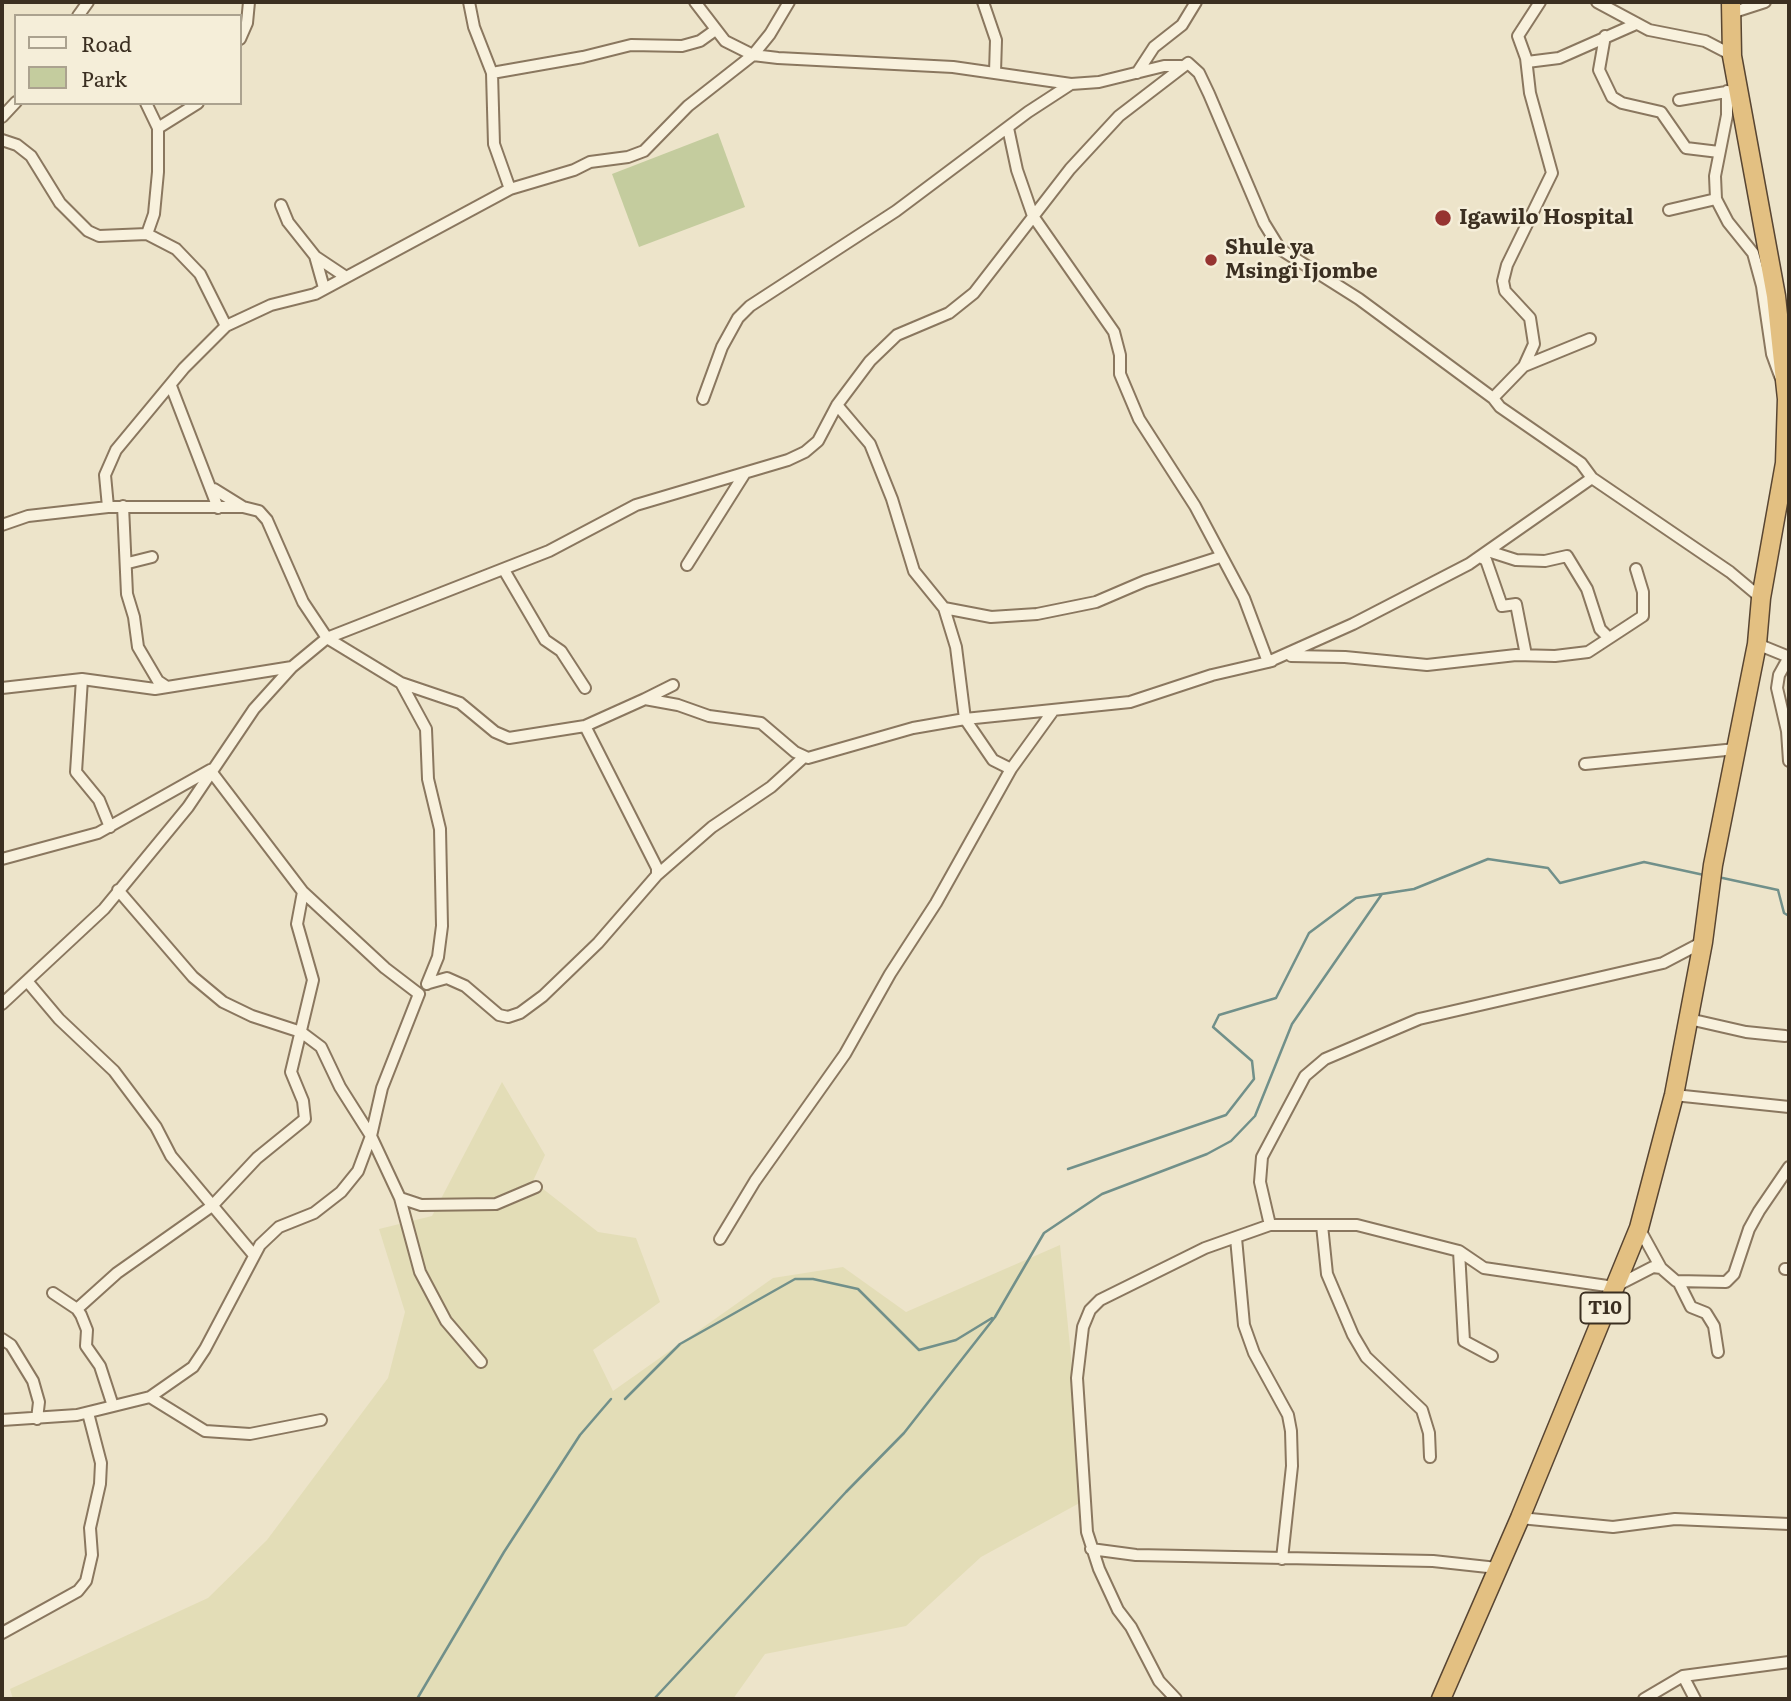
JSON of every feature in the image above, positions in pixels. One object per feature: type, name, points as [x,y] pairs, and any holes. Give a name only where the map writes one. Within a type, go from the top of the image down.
[{"type":"highway","name":"T10","points":[[1441,1699],[1520,1518],[1639,1228],[1674,1095],[1703,942],[1713,865],[1757,644],[1761,598],[1772,546],[1788,429],[1788,399],[1785,332],[1734,91],[1731,8]]},
{"type":"street","points":[[242,34],[247,23],[249,2]]},
{"type":"street","points":[[468,2],[474,27],[492,73],[494,144],[510,190]]},
{"type":"street","points":[[695,2],[725,41],[753,55],[904,63],[995,72],[1070,84],[1099,82],[1188,63],[1199,73],[1264,223],[1280,249],[1359,299],[1493,398],[1500,407],[1581,463],[1592,478],[1730,572],[1761,598]]},
{"type":"street","points":[[108,507],[104,483],[110,460],[171,386],[226,326],[271,305],[303,298],[324,288],[510,190],[574,170],[590,162],[628,157],[644,151],[682,111],[753,55],[770,34],[789,2]]},
{"type":"street","points":[[983,2],[996,40],[995,72]]},
{"type":"street","points":[[1137,73],[1154,47],[1182,25],[1196,2]]},
{"type":"street","points":[[1493,398],[1524,366],[1533,349],[1533,328],[1526,313],[1505,291],[1504,273],[1553,170],[1530,93],[1527,62],[1518,36],[1540,2]]},
{"type":"street","points":[[1597,2],[1636,24],[1659,33],[1705,41],[1732,56]]},
{"type":"street","points":[[1731,8],[1765,2]]},
{"type":"street","points":[[1527,62],[1559,58],[1636,24]]},
{"type":"street","points":[[492,73],[631,45],[682,46],[700,41],[714,30]]},
{"type":"street","points":[[1605,36],[1599,70],[1612,97],[1622,103],[1661,113],[1686,148],[1719,152]]},
{"type":"street","points":[[2,1004],[93,920],[188,807],[210,770],[254,709],[292,667],[327,638],[549,551],[636,505],[788,460],[813,447],[837,405],[870,361],[897,335],[948,313],[974,293],[1063,177],[1119,116],[1171,78],[1181,66]]},
{"type":"street","points":[[703,399],[722,347],[742,313],[896,211],[1070,84]]},
{"type":"street","points":[[1679,100],[1734,91],[1719,152],[1715,176],[1716,199],[1728,222],[1751,249],[1772,354],[1788,399]]},
{"type":"street","points":[[2,117],[14,104]]},
{"type":"street","points":[[147,105],[158,128],[154,214],[147,234]]},
{"type":"street","points":[[158,128],[195,105]]},
{"type":"street","points":[[1008,128],[1017,170],[1033,216],[1114,332],[1120,355],[1121,374],[1139,419],[1195,506],[1249,608],[1268,662]]},
{"type":"street","points":[[2,139],[17,145],[32,156],[60,204],[88,231],[99,236],[147,234],[188,258],[209,289],[226,326]]},
{"type":"street","points":[[1668,211],[1716,199]]},
{"type":"street","points":[[281,205],[288,222],[316,257],[346,277]]},
{"type":"street","points":[[316,257],[324,288]]},
{"type":"street","points":[[1524,366],[1590,340]]},
{"type":"street","points":[[171,386],[214,489],[218,508]]},
{"type":"street","points":[[837,405],[870,444],[892,499],[914,571],[944,608],[956,647],[965,719],[993,760],[1011,769]]},
{"type":"street","points":[[687,565],[745,473]]},
{"type":"street","points":[[1268,662],[1353,624],[1484,554],[1592,478]]},
{"type":"street","points":[[214,489],[243,507]]},
{"type":"street","points":[[123,506],[128,563],[127,594],[135,617],[138,647],[158,681],[167,687]]},
{"type":"street","points":[[2,525],[28,516],[123,506],[243,507],[259,511],[267,520],[303,602],[327,638],[401,683],[460,703],[495,732],[509,738],[585,726],[673,685]]},
{"type":"street","points":[[1484,554],[1516,561],[1545,561],[1567,556],[1587,589],[1600,629],[1608,637]]},
{"type":"street","points":[[1484,554],[1502,606],[1516,604],[1526,655]]},
{"type":"street","points":[[128,563],[152,557]]},
{"type":"street","points":[[944,608],[991,617],[1044,613],[1097,602],[1145,581],[1220,557]]},
{"type":"street","points":[[645,699],[678,705],[709,716],[761,723],[804,757],[817,757],[913,728],[965,719],[1130,702],[1212,675],[1289,656],[1310,655],[1437,665],[1526,655],[1555,656],[1588,652],[1599,648],[1608,637],[1643,616],[1643,592],[1636,569]]},
{"type":"street","points":[[504,570],[545,640],[561,651],[584,688]]},
{"type":"street","points":[[1757,644],[1789,657],[1779,675],[1777,688],[1789,739],[1789,761]]},
{"type":"street","points":[[2,688],[82,679],[145,689],[292,667]]},
{"type":"street","points":[[82,679],[76,772],[99,800],[110,827]]},
{"type":"street","points":[[2,1420],[88,1413],[150,1397],[198,1362],[253,1254],[279,1227],[314,1213],[341,1192],[358,1171],[372,1136],[382,1088],[419,994],[429,983],[438,957],[442,926],[440,829],[428,779],[426,729],[401,683]]},
{"type":"street","points":[[720,1239],[755,1181],[845,1054],[890,974],[936,903],[1011,769],[1053,711]]},
{"type":"street","points":[[585,726],[657,868],[657,875]]},
{"type":"street","points":[[1585,764],[1736,749]]},
{"type":"street","points":[[429,983],[447,978],[465,986],[499,1015],[508,1017],[520,1013],[543,996],[598,943],[657,875],[712,827],[771,787],[804,757]]},
{"type":"street","points":[[2,859],[28,854],[110,827],[210,770]]},
{"type":"street","points":[[210,770],[303,892],[385,968],[419,994]]},
{"type":"street","points":[[118,890],[193,977],[223,1002],[252,1016],[301,1032],[321,1047],[340,1087],[372,1136],[400,1198],[420,1272],[446,1321],[481,1362]]},
{"type":"street","points":[[77,1309],[117,1273],[212,1206],[257,1158],[304,1119],[303,1101],[291,1072],[313,980],[297,925],[303,892]]},
{"type":"street","points":[[1270,1225],[1260,1182],[1262,1157],[1305,1076],[1325,1059],[1419,1019],[1663,963],[1703,942]]},
{"type":"street","points":[[27,981],[59,1019],[114,1071],[156,1127],[172,1156],[253,1254]]},
{"type":"street","points":[[1689,1019],[1741,1031],[1785,1036]]},
{"type":"street","points":[[1674,1095],[1789,1107]]},
{"type":"street","points":[[1679,1283],[1722,1283],[1731,1279],[1749,1229],[1789,1167]]},
{"type":"street","points":[[400,1198],[421,1205],[496,1204],[536,1187]]},
{"type":"street","points":[[1322,1224],[1327,1275],[1353,1335],[1366,1357],[1422,1410],[1429,1433],[1430,1457]]},
{"type":"street","points":[[1175,1699],[1159,1681],[1132,1627],[1118,1610],[1091,1549],[1087,1532],[1077,1401],[1079,1348],[1086,1318],[1100,1300],[1205,1248],[1270,1225],[1357,1225],[1459,1251],[1484,1268],[1614,1287],[1653,1267],[1661,1268]]},
{"type":"street","points":[[1639,1228],[1661,1268],[1679,1283],[1691,1307],[1706,1313],[1714,1326],[1718,1352]]},
{"type":"street","points":[[1236,1238],[1244,1325],[1254,1353],[1290,1425],[1292,1466],[1282,1559]]},
{"type":"street","points":[[1459,1251],[1464,1341],[1492,1356]]},
{"type":"street","points":[[53,1293],[77,1309],[85,1323],[86,1346],[100,1366],[113,1406]]},
{"type":"street","points":[[2,1339],[10,1345],[33,1381],[39,1402],[37,1419]]},
{"type":"street","points":[[150,1397],[205,1431],[250,1434],[321,1420]]},
{"type":"street","points":[[2,1633],[78,1591],[86,1581],[92,1555],[90,1528],[100,1484],[101,1463],[88,1413]]},
{"type":"street","points":[[1520,1518],[1613,1527],[1675,1519],[1789,1524]]},
{"type":"street","points":[[1091,1549],[1136,1555],[1198,1554],[1282,1559],[1433,1561],[1497,1568]]},
{"type":"street","points":[[1644,1699],[1683,1676],[1789,1662]]},
{"type":"street","points":[[1683,1676],[1695,1699]]},
{"type":"shaded area","points":[[502,1082],[545,1155],[533,1181],[598,1232],[636,1238],[660,1302],[593,1350],[613,1391],[773,1278],[843,1267],[906,1312],[1060,1245],[1085,1500],[981,1557],[906,1626],[765,1654],[733,1699],[13,1699],[10,1689],[208,1598],[267,1540],[388,1378],[405,1312],[379,1229],[432,1216]]},
{"type":"green space","points":[[718,133],[745,207],[639,247],[612,174]]},
{"type":"waterway","points":[[1068,1169],[1226,1115],[1254,1079],[1252,1061],[1213,1027],[1219,1015],[1276,998],[1309,933],[1356,898],[1414,889],[1488,859],[1548,868],[1560,883],[1644,862],[1704,875]]},
{"type":"waterway","points":[[1718,877],[1778,890],[1784,913],[1789,916]]},
{"type":"waterway","points":[[654,1699],[904,1433],[995,1317],[1044,1233],[1102,1194],[1207,1154],[1231,1141],[1255,1116],[1292,1024],[1382,894]]},
{"type":"waterway","points":[[625,1399],[680,1344],[795,1279],[813,1279],[858,1289],[919,1350],[956,1340],[992,1318]]},
{"type":"waterway","points":[[417,1699],[504,1552],[580,1435],[611,1399]]},
{"type":"place","name":"Igawilo Hospital","points":[[1443,218]]},
{"type":"place","name":"Shule ya Msingi Ijombe","points":[[1211,260]]}]
